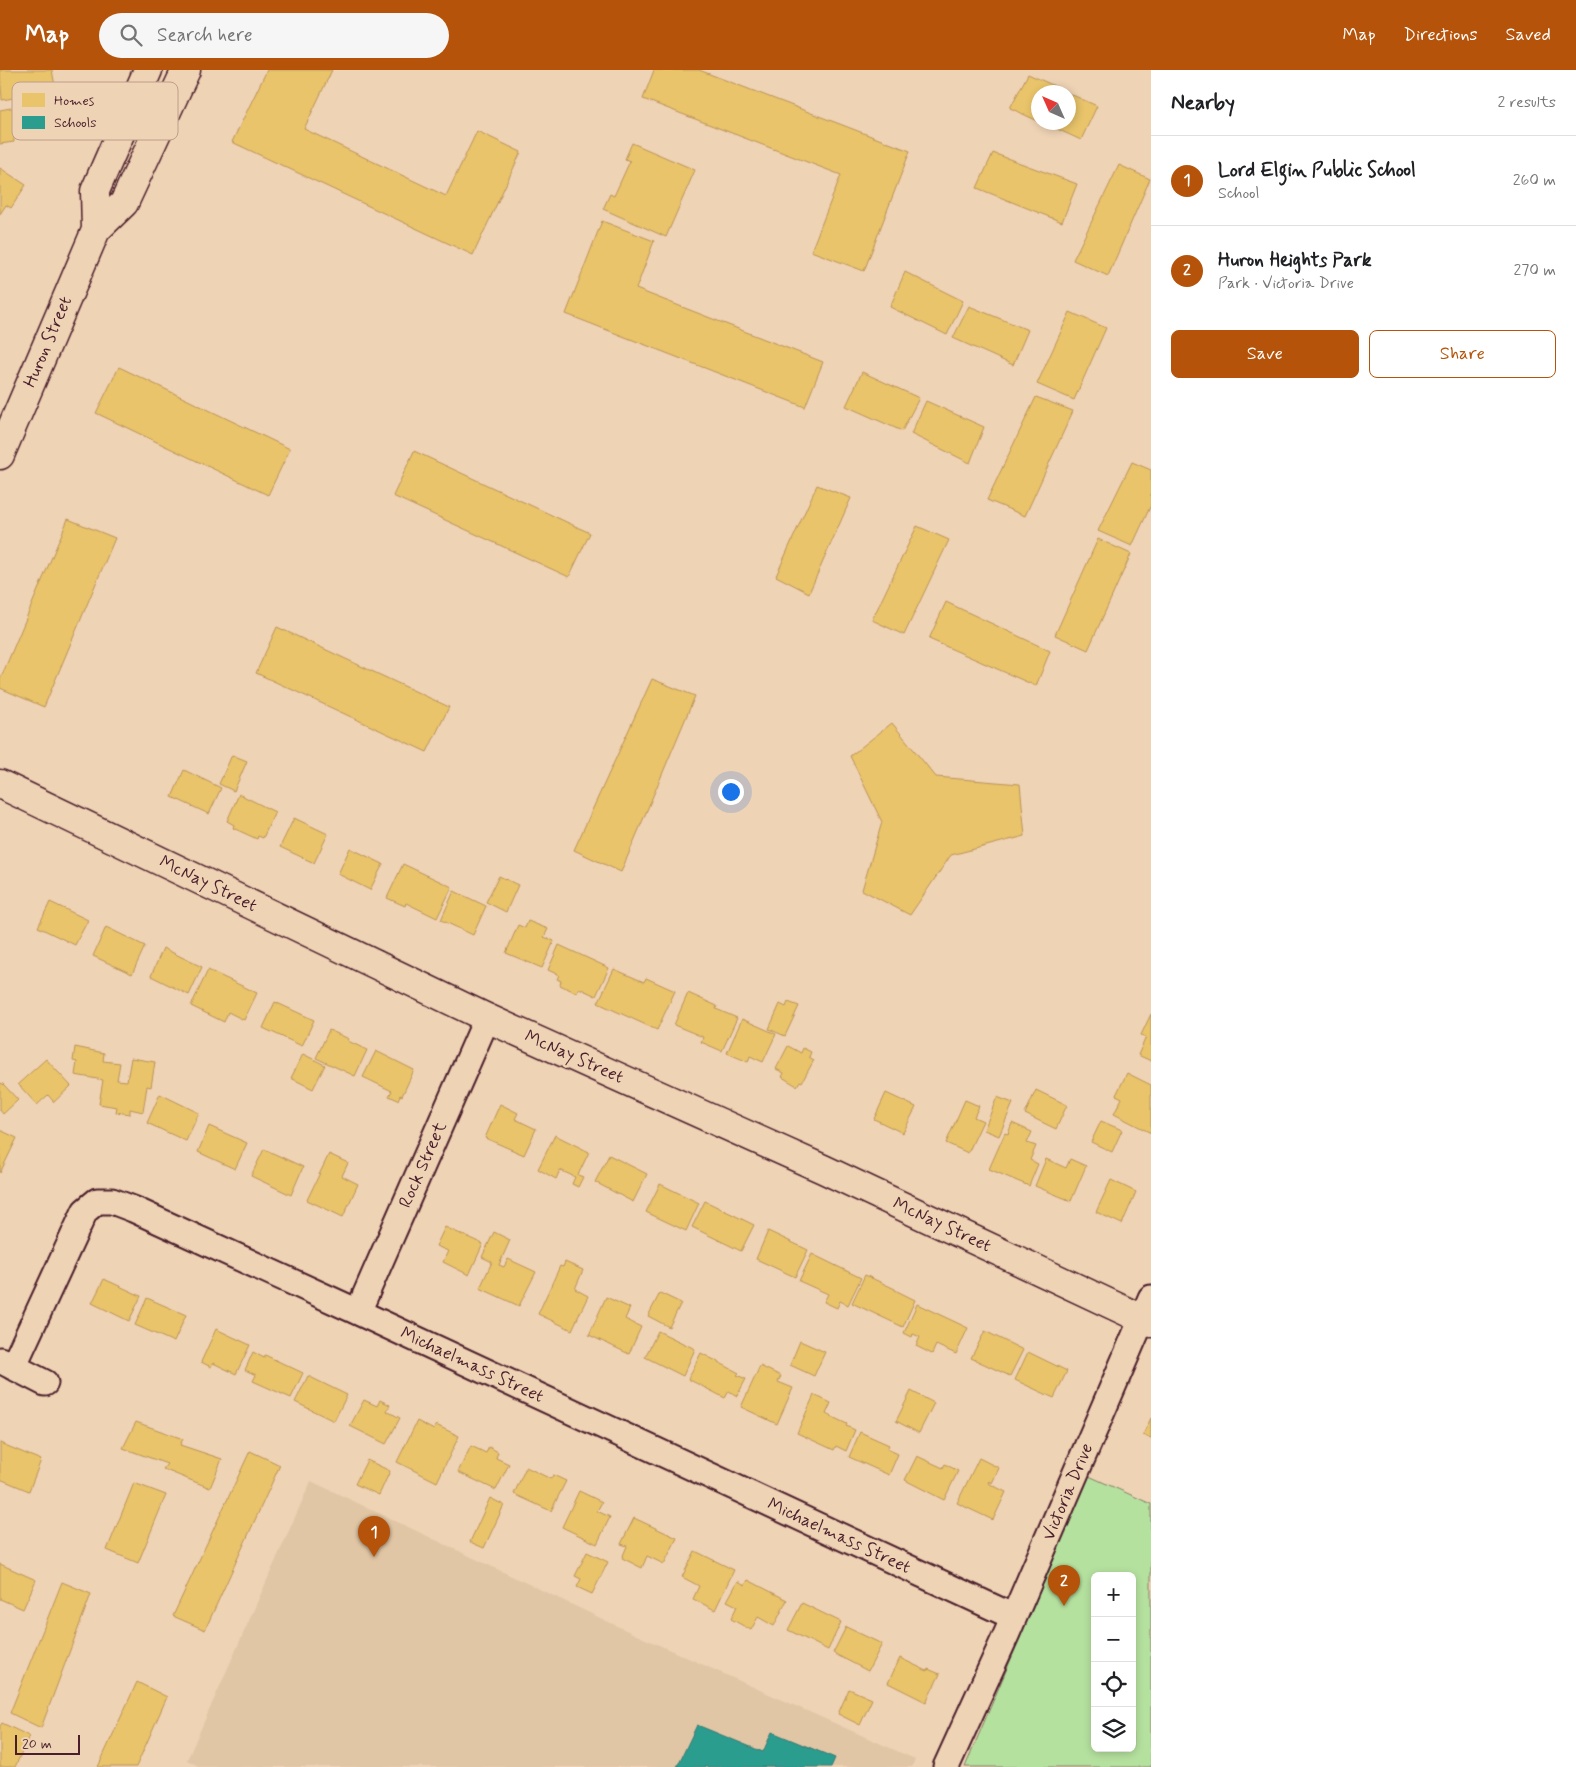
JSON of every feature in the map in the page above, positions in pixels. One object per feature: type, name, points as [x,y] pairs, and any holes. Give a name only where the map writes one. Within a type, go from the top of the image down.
[{"type":"street","name":"Huron Street","points":[[143,82],[148,70]]},
{"type":"street","name":"Huron Street","points":[[178,87],[186,70]]},
{"type":"street","name":"Huron Street","points":[[96,230],[95,191],[117,140]]},
{"type":"street","name":"Huron Street","points":[[0,456],[96,230],[124,203],[153,140]]},
{"type":"street","name":"McNay Street","points":[[0,784],[487,1018],[1148,1313]]},
{"type":"street","name":"Rock Street","points":[[358,1312],[487,1018]]},
{"type":"street","name":"Michaelmass Street","points":[[44,1383],[7,1363],[85,1211],[97,1201],[112,1201],[132,1208],[358,1312],[1014,1617]]},
{"type":"street","name":"Victoria Drive","points":[[946,1767],[1148,1313]]},
{"type":"shaded area","points":[[311,1481],[632,1633],[915,1759],[912,1767],[200,1767],[187,1760]]},
{"type":"green space","points":[[1089,1476],[1151,1504],[1151,1767],[965,1767]]},
{"type":"building: Homes","points":[[0,70],[52,70],[54,82],[12,82],[12,98],[2,100]]},
{"type":"building: Homes","points":[[267,70],[332,70],[304,129],[446,196],[477,131],[521,152],[473,255],[232,142]]},
{"type":"building: Homes","points":[[654,70],[699,70],[910,151],[864,271],[811,251],[841,175],[643,99]]},
{"type":"building: Homes","points":[[1028,74],[1052,85],[1031,85],[1031,118],[1010,108]]},
{"type":"building: Homes","points":[[1076,97],[1097,106],[1081,140],[1059,130],[1076,130]]},
{"type":"building: Homes","points":[[12,108],[12,140],[14,142],[0,144],[0,110]]},
{"type":"building: Homes","points":[[632,143],[695,170],[666,237],[603,209],[610,194],[614,196],[630,161],[625,159]]},
{"type":"building: Homes","points":[[993,153],[1077,184],[1062,222],[977,188]]},
{"type":"building: Homes","points":[[1119,165],[1150,179],[1108,276],[1073,260]]},
{"type":"building: Homes","points":[[0,168],[26,185],[11,208],[6,205],[0,214]]},
{"type":"building: Homes","points":[[602,221],[654,241],[636,289],[823,362],[805,407],[566,314]]},
{"type":"building: Homes","points":[[905,272],[963,301],[947,335],[890,307]]},
{"type":"building: Homes","points":[[969,306],[1028,330],[1013,365],[953,338]]},
{"type":"building: Homes","points":[[1070,312],[1106,328],[1074,400],[1037,384]]},
{"type":"building: Homes","points":[[119,367],[290,449],[268,495],[96,413]]},
{"type":"building: Homes","points":[[862,372],[919,398],[902,431],[846,406]]},
{"type":"building: Homes","points":[[1036,397],[1073,411],[1025,516],[987,500]]},
{"type":"building: Homes","points":[[926,401],[984,427],[970,463],[911,434]]},
{"type":"building: Homes","points":[[414,451],[590,533],[569,577],[393,496]]},
{"type":"building: Homes","points":[[1132,462],[1151,470],[1151,505],[1132,546],[1098,531]]},
{"type":"building: Homes","points":[[817,485],[851,498],[809,593],[776,576]]},
{"type":"building: Homes","points":[[68,519],[115,538],[44,707],[0,688],[0,680]]},
{"type":"building: Homes","points":[[917,526],[949,540],[904,635],[872,620]]},
{"type":"building: Homes","points":[[1098,539],[1131,554],[1088,650],[1055,635]]},
{"type":"building: Homes","points":[[946,602],[1050,651],[1036,686],[929,639]]},
{"type":"building: Homes","points":[[277,627],[449,707],[427,752],[256,673]]},
{"type":"building: Homes","points":[[652,679],[695,696],[621,872],[574,850]]},
{"type":"building: Homes","points":[[892,723],[936,777],[1020,784],[1025,836],[951,855],[910,915],[862,890],[882,822],[850,756]]},
{"type":"building: Homes","points":[[232,755],[247,761],[234,791],[219,784]]},
{"type":"building: Homes","points":[[184,770],[221,788],[209,814],[172,797]]},
{"type":"building: Homes","points":[[239,794],[275,812],[263,838],[258,836],[257,839],[233,828],[234,825],[227,821]]},
{"type":"building: Homes","points":[[294,818],[328,834],[314,863],[280,847]]},
{"type":"building: Homes","points":[[350,848],[383,864],[370,890],[338,874]]},
{"type":"building: Homes","points":[[403,864],[452,887],[437,918],[406,903],[405,906],[387,898]]},
{"type":"building: Homes","points":[[499,876],[518,885],[506,912],[486,902]]},
{"type":"building: Homes","points":[[454,891],[486,906],[473,935],[441,920]]},
{"type":"building: Homes","points":[[50,902],[88,920],[75,945],[38,927]]},
{"type":"building: Homes","points":[[528,921],[548,929],[544,937],[554,941],[542,968],[506,953],[518,925],[525,928]]},
{"type":"building: Homes","points":[[106,927],[145,946],[132,974],[93,956]]},
{"type":"building: Homes","points":[[559,945],[609,968],[596,996],[579,988],[577,993],[560,985],[561,981],[557,979],[559,975],[548,970]]},
{"type":"building: Homes","points":[[163,948],[202,967],[189,995],[151,976]]},
{"type":"building: Homes","points":[[614,969],[644,982],[646,978],[675,991],[657,1030],[598,1003]]},
{"type":"building: Homes","points":[[208,970],[257,993],[244,1020],[228,1012],[224,1022],[191,1006]]},
{"type":"building: Homes","points":[[688,993],[717,1006],[716,1009],[737,1018],[722,1051],[701,1042],[703,1037],[674,1025]]},
{"type":"building: Homes","points":[[275,1002],[314,1020],[302,1046],[263,1028]]},
{"type":"building: Homes","points":[[788,1002],[799,1006],[785,1036],[769,1029],[780,1004],[786,1007]]},
{"type":"building: Homes","points":[[1151,1014],[1151,1061],[1138,1055],[1146,1037],[1141,1035]]},
{"type":"building: Homes","points":[[742,1019],[776,1034],[763,1062],[750,1056],[748,1062],[727,1053]]},
{"type":"building: Homes","points":[[329,1030],[367,1050],[355,1076],[316,1058]]},
{"type":"building: Homes","points":[[788,1046],[801,1053],[803,1048],[811,1052],[809,1057],[814,1060],[802,1082],[800,1081],[797,1086],[782,1077],[784,1073],[776,1069]]},
{"type":"building: Homes","points":[[75,1047],[104,1053],[103,1061],[120,1063],[117,1080],[127,1081],[131,1058],[155,1062],[151,1087],[147,1086],[143,1112],[130,1109],[130,1114],[116,1112],[117,1107],[99,1104],[103,1080],[75,1075],[77,1062],[73,1061]]},
{"type":"building: Homes","points":[[376,1051],[414,1070],[402,1096],[400,1095],[398,1100],[389,1096],[392,1091],[363,1077]]},
{"type":"building: Homes","points":[[303,1054],[325,1065],[313,1089],[291,1078]]},
{"type":"building: Homes","points":[[46,1059],[71,1086],[54,1102],[48,1095],[37,1105],[18,1084]]},
{"type":"building: Homes","points":[[1127,1073],[1151,1085],[1151,1133],[1114,1114],[1122,1098],[1116,1095]]},
{"type":"building: Homes","points":[[0,1083],[18,1100],[3,1114],[0,1110]]},
{"type":"building: Homes","points":[[1036,1090],[1067,1105],[1056,1129],[1025,1114]]},
{"type":"building: Homes","points":[[886,1093],[916,1107],[903,1133],[874,1119]]},
{"type":"building: Homes","points":[[160,1094],[199,1113],[186,1141],[147,1123]]},
{"type":"building: Homes","points":[[997,1097],[1013,1103],[999,1136],[984,1130]]},
{"type":"building: Homes","points":[[965,1100],[979,1106],[974,1117],[983,1121],[968,1153],[946,1143]]},
{"type":"building: Homes","points":[[500,1104],[518,1113],[515,1119],[536,1129],[524,1155],[485,1138]]},
{"type":"building: Homes","points":[[1101,1121],[1122,1130],[1112,1152],[1091,1142]]},
{"type":"building: Homes","points":[[1012,1123],[1032,1132],[1027,1143],[1036,1146],[1030,1160],[1038,1164],[1029,1186],[989,1169],[1005,1133],[1008,1134]]},
{"type":"building: Homes","points":[[209,1126],[247,1143],[235,1169],[198,1152]]},
{"type":"building: Homes","points":[[0,1130],[17,1138],[0,1173]]},
{"type":"building: Homes","points":[[555,1135],[589,1152],[578,1175],[583,1177],[578,1187],[572,1184],[575,1177],[560,1170],[556,1179],[538,1169]]},
{"type":"building: Homes","points":[[264,1149],[303,1167],[291,1195],[251,1176]]},
{"type":"building: Homes","points":[[329,1154],[348,1163],[342,1176],[358,1184],[343,1217],[307,1200]]},
{"type":"building: Homes","points":[[609,1155],[647,1174],[633,1202],[595,1182]]},
{"type":"building: Homes","points":[[1046,1159],[1066,1168],[1070,1159],[1086,1166],[1071,1201],[1035,1186]]},
{"type":"building: Homes","points":[[1111,1180],[1136,1192],[1122,1224],[1096,1212]]},
{"type":"building: Homes","points":[[660,1184],[699,1203],[686,1231],[646,1212]]},
{"type":"building: Homes","points":[[705,1201],[754,1225],[741,1251],[692,1227]]},
{"type":"building: Homes","points":[[445,1227],[483,1244],[469,1275],[443,1262],[448,1251],[436,1246]]},
{"type":"building: Homes","points":[[768,1231],[808,1250],[795,1277],[756,1259]]},
{"type":"building: Homes","points":[[494,1232],[510,1240],[499,1265],[504,1267],[508,1259],[536,1272],[519,1306],[480,1288],[492,1262],[482,1257]]},
{"type":"building: Homes","points":[[812,1254],[861,1278],[848,1305],[840,1301],[837,1308],[824,1302],[828,1294],[799,1281]]},
{"type":"building: Homes","points":[[565,1262],[583,1270],[575,1289],[588,1296],[572,1330],[538,1314],[560,1266],[563,1267]]},
{"type":"building: Homes","points":[[865,1275],[915,1300],[903,1327],[852,1303]]},
{"type":"building: Homes","points":[[104,1279],[141,1296],[129,1321],[92,1303]]},
{"type":"building: Homes","points":[[660,1293],[681,1303],[669,1327],[648,1316]]},
{"type":"building: Homes","points":[[606,1297],[630,1308],[625,1319],[641,1327],[629,1354],[589,1335]]},
{"type":"building: Homes","points":[[147,1298],[186,1315],[174,1342],[135,1325]]},
{"type":"building: Homes","points":[[917,1304],[968,1328],[956,1354],[936,1345],[932,1354],[916,1346],[920,1337],[913,1334],[912,1337],[904,1333]]},
{"type":"building: Homes","points":[[216,1329],[250,1345],[236,1374],[213,1363],[211,1367],[201,1362]]},
{"type":"building: Homes","points":[[658,1331],[695,1349],[683,1376],[645,1357]]},
{"type":"building: Homes","points":[[985,1331],[1023,1350],[1010,1376],[971,1358]]},
{"type":"building: Homes","points":[[800,1341],[825,1352],[814,1376],[790,1365]]},
{"type":"building: Homes","points":[[253,1352],[264,1358],[265,1355],[303,1373],[291,1398],[253,1381],[256,1375],[245,1370]]},
{"type":"building: Homes","points":[[1028,1352],[1067,1371],[1054,1398],[1015,1380]]},
{"type":"building: Homes","points":[[701,1353],[739,1373],[737,1375],[746,1379],[737,1396],[729,1391],[725,1398],[688,1379]]},
{"type":"building: Homes","points":[[760,1366],[781,1376],[778,1382],[793,1388],[777,1424],[741,1407]]},
{"type":"building: Homes","points":[[308,1376],[347,1395],[334,1421],[295,1402]]},
{"type":"building: Homes","points":[[911,1391],[934,1403],[919,1433],[896,1421]]},
{"type":"building: Homes","points":[[814,1395],[831,1403],[826,1414],[855,1430],[846,1451],[836,1446],[834,1450],[797,1433]]},
{"type":"building: Homes","points":[[364,1400],[377,1406],[380,1400],[390,1405],[387,1411],[400,1418],[386,1444],[350,1426]]},
{"type":"building: Homes","points":[[1151,1418],[1151,1438],[1143,1435]]},
{"type":"building: Homes","points":[[417,1421],[434,1430],[436,1425],[459,1436],[437,1482],[397,1462]]},
{"type":"building: Homes","points":[[136,1422],[183,1439],[180,1445],[222,1459],[210,1488],[163,1469],[167,1464],[123,1448]]},
{"type":"building: Homes","points":[[860,1432],[889,1445],[887,1449],[898,1454],[889,1475],[849,1457]]},
{"type":"building: Homes","points":[[0,1443],[41,1460],[29,1491],[0,1479]]},
{"type":"building: Homes","points":[[471,1446],[486,1453],[489,1447],[498,1452],[496,1458],[509,1464],[496,1490],[458,1472]]},
{"type":"building: Homes","points":[[250,1451],[280,1465],[205,1630],[173,1616]]},
{"type":"building: Homes","points":[[917,1456],[943,1468],[945,1464],[958,1471],[944,1500],[905,1480]]},
{"type":"building: Homes","points":[[979,1458],[999,1468],[992,1483],[989,1481],[988,1483],[1006,1492],[993,1520],[957,1503]]},
{"type":"building: Homes","points":[[367,1460],[390,1471],[379,1495],[355,1484]]},
{"type":"building: Homes","points":[[526,1467],[551,1479],[553,1475],[566,1481],[551,1511],[514,1494]]},
{"type":"building: Homes","points":[[134,1483],[166,1495],[138,1563],[107,1550]]},
{"type":"building: Homes","points":[[579,1491],[602,1502],[597,1511],[610,1517],[597,1544],[562,1527]]},
{"type":"building: Homes","points":[[490,1498],[504,1505],[484,1548],[470,1542]]},
{"type":"building: Homes","points":[[634,1518],[677,1538],[664,1564],[647,1556],[642,1568],[622,1558],[627,1546],[621,1544]]},
{"type":"building: Homes","points":[[695,1551],[734,1570],[715,1610],[693,1599],[699,1586],[682,1577]]},
{"type":"building: Homes","points":[[587,1552],[608,1562],[592,1594],[577,1587],[581,1579],[575,1576]]},
{"type":"building: Homes","points":[[0,1564],[36,1580],[23,1609],[0,1599]]},
{"type":"building: Homes","points":[[748,1580],[787,1600],[774,1626],[758,1617],[751,1630],[731,1619],[737,1606],[727,1601],[738,1581],[745,1585]]},
{"type":"building: Homes","points":[[62,1582],[91,1594],[41,1728],[10,1713]]},
{"type":"building: Homes","points":[[802,1603],[841,1622],[828,1650],[788,1630]]},
{"type":"building: Homes","points":[[846,1627],[882,1644],[868,1671],[833,1653]]},
{"type":"building: Homes","points":[[900,1658],[927,1671],[928,1669],[940,1674],[926,1702],[888,1683]]},
{"type":"building: Homes","points":[[137,1682],[167,1697],[136,1767],[98,1767]]},
{"type":"building: Homes","points":[[849,1689],[872,1699],[860,1725],[838,1714]]},
{"type":"building: Homes","points":[[2,1723],[29,1736],[15,1767],[0,1767],[0,1726]]},
{"type":"building: Schools","points":[[697,1725],[763,1752],[772,1732],[835,1758],[831,1767],[677,1767]]},
{"type":"place","name":"Lord Elgin Public School","points":[[374,1557]]},
{"type":"place","name":"Huron Heights Park","points":[[1064,1606]]}]
